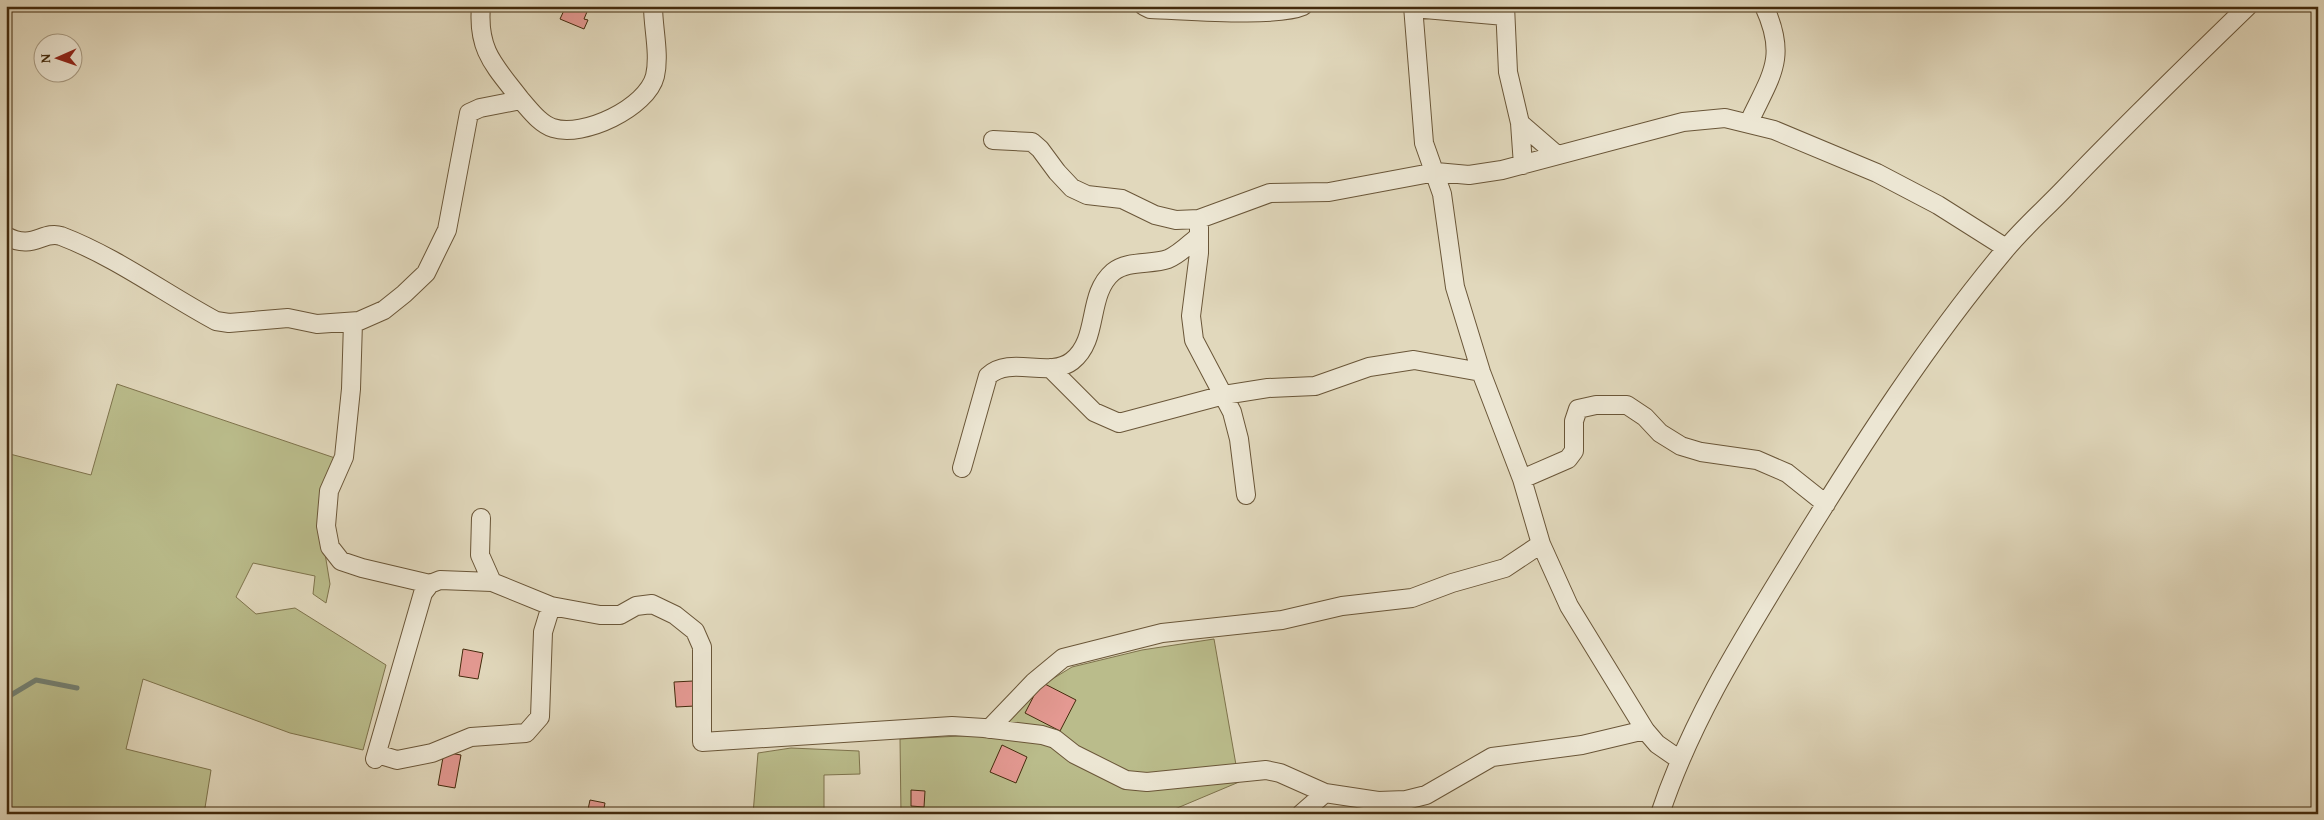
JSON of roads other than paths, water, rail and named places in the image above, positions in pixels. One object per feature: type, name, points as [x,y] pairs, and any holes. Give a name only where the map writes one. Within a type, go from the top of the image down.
[{"type":"street","points":[[481,6],[480,23],[484,46],[521,100],[539,119],[550,127],[562,130],[605,121],[630,108],[642,98],[655,78],[657,63],[653,6]]},
{"type":"street","points":[[1144,6],[1150,9],[1241,12],[1279,11],[1303,6]]},
{"type":"street","points":[[1749,122],[1775,69],[1777,47],[1771,22],[1764,6]]},
{"type":"street","points":[[1660,814],[1680,760],[1716,685],[1757,614],[1908,378],[2006,248],[2124,127],[2248,6]]},
{"type":"street","points":[[1523,164],[1520,123],[1508,72],[1505,11],[1413,7],[1424,143],[1436,172],[1442,194],[1455,288],[1481,372],[1522,479],[1541,544],[1569,606],[1644,730],[1657,744],[1680,760]]},
{"type":"street","points":[[6,236],[16,241],[29,243],[55,234],[88,246],[216,321],[229,323],[288,318],[318,324],[359,321],[384,310],[426,273],[437,254],[447,230],[469,113],[480,108],[521,100]]},
{"type":"street","points":[[962,468],[988,376],[994,370],[1006,368],[1050,368],[1071,362],[1083,350],[1103,284],[1114,271],[1129,265],[1168,258],[1199,228],[1270,193],[1343,190],[1405,176],[1436,172],[1468,174],[1502,170],[1683,122],[1725,118],[1749,122],[1774,130],[1878,173],[1938,204],[2006,248]]},
{"type":"street","points":[[1520,123],[1557,155]]},
{"type":"street","points":[[993,140],[1032,142],[1040,148],[1057,172],[1072,188],[1087,195],[1122,199],[1155,216],[1176,220],[1199,228]]},
{"type":"street","points":[[1199,228],[1199,253],[1191,316],[1194,340],[1232,412],[1239,439],[1246,495]]},
{"type":"street","points":[[353,322],[352,389],[344,457],[329,491],[326,526],[330,547],[341,561],[362,568],[430,584]]},
{"type":"street","points":[[1050,368],[1094,412],[1119,423],[1224,395],[1268,388],[1315,386],[1369,367],[1414,360],[1481,372]]},
{"type":"street","points":[[1522,479],[1568,459],[1574,451],[1574,421],[1578,410],[1589,406],[1627,405],[1645,417],[1660,433],[1681,446],[1701,452],[1757,460],[1787,473],[1826,504]]},
{"type":"street","points":[[481,518],[480,554],[492,582]]},
{"type":"street","points":[[989,729],[1039,676],[1063,658],[1162,633],[1272,621],[1342,606],[1412,598],[1452,583],[1505,568],[1541,544]]},
{"type":"street","points":[[551,606],[543,632],[540,717],[526,733],[471,737],[432,753],[397,760],[376,757],[423,593],[430,584],[440,580],[492,582],[551,606],[600,615],[620,614],[636,606],[652,604],[675,615],[694,631],[702,647],[702,742],[952,726],[989,729],[1042,735],[1055,739],[1074,754],[1126,780],[1147,782],[1266,770],[1280,773],[1326,793],[1378,801],[1406,800],[1426,795],[1492,757],[1582,745],[1644,730]]},
{"type":"street","points":[[1301,814],[1326,793]]},
{"type":"waterway","points":[[6,698],[36,680],[77,688]]}]
